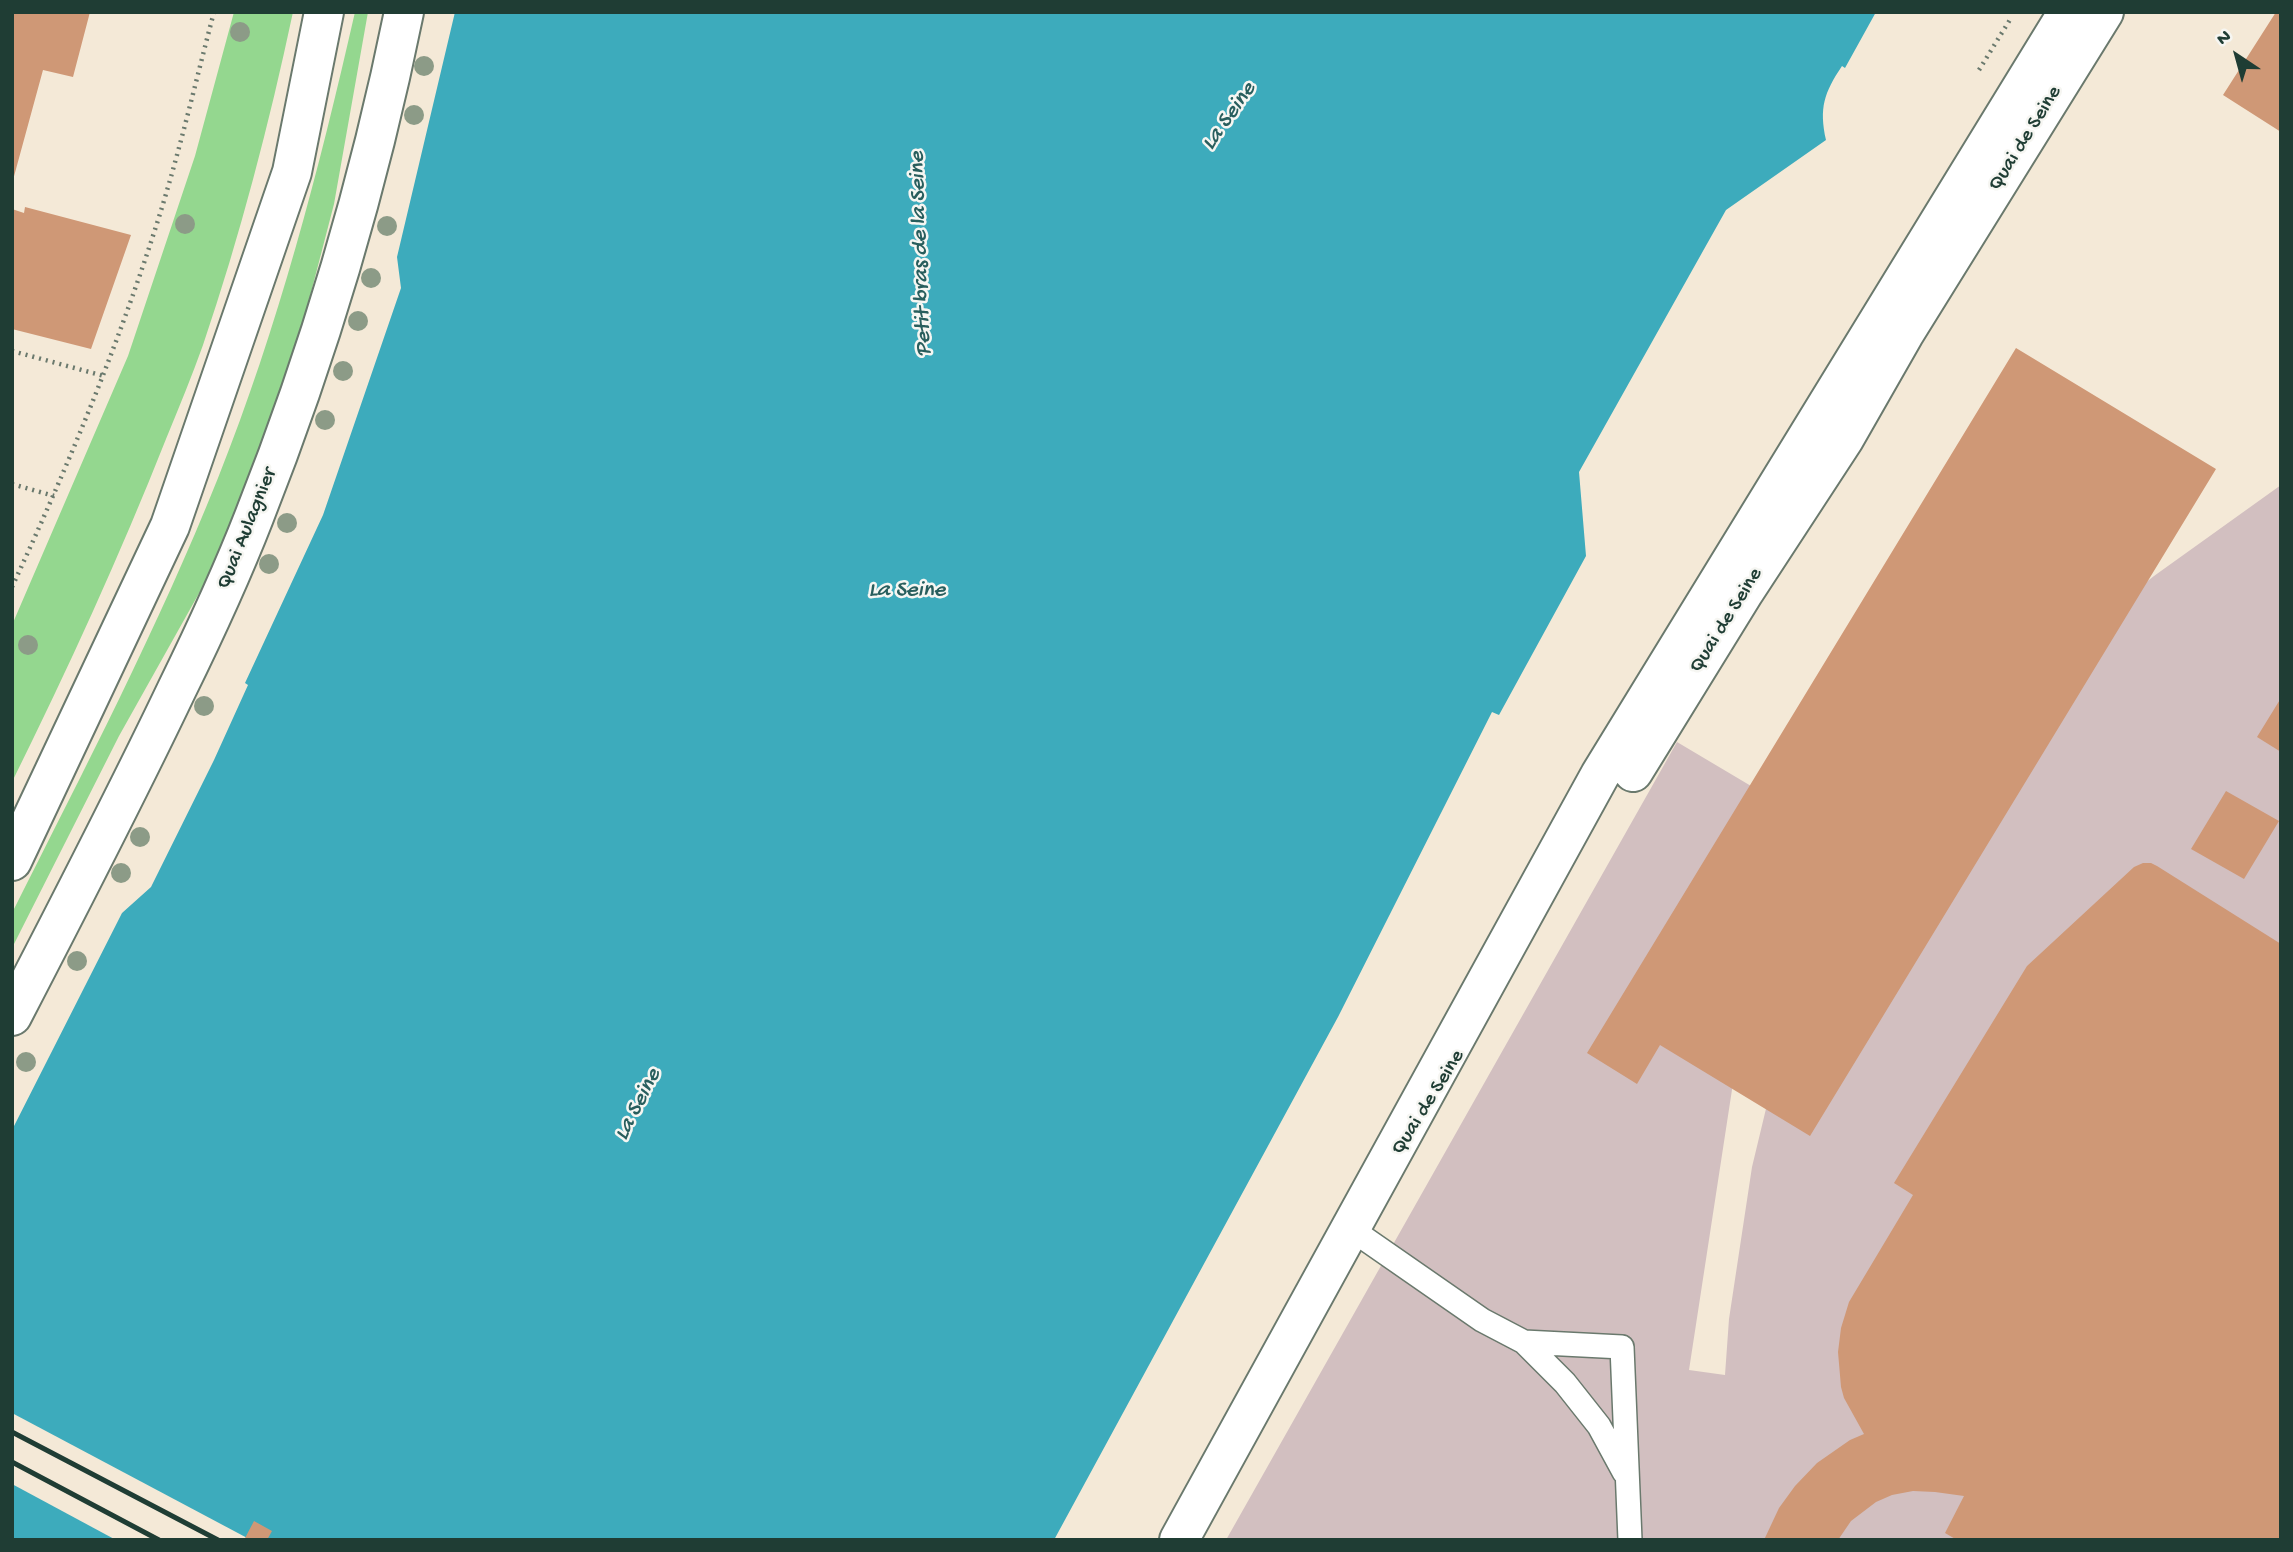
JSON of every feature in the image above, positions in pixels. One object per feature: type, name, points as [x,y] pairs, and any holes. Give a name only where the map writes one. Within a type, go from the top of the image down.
[{"type":"main road","points":[[12,861],[170,526],[292,172],[324,12]]},
{"type":"main road","name":"Quai Aulagnier","points":[[12,1016],[130,788],[213,615],[254,519],[324,326],[366,176],[404,12]]},
{"type":"main road","name":"Quai de Seine","points":[[1179,1540],[1600,775],[2068,12]]},
{"type":"main road","name":"Quai de Seine","points":[[1351,1229],[1744,592],[1844,439],[1904,334],[2104,12]]},
{"type":"lane","points":[[1351,1229],[1482,1320],[1524,1342],[1565,1382],[1599,1426],[1626,1475]]},
{"type":"lane","points":[[1524,1342],[1622,1347],[1630,1540]]},
{"type":"path","points":[[12,587],[54,496],[104,376],[159,217],[214,12]]},
{"type":"path","points":[[12,351],[104,376]]},
{"type":"path","points":[[12,484],[54,496]]},
{"type":"shaded area","points":[[2281,485],[2281,1540],[1226,1540],[1677,742],[1815,824],[1741,1031],[1689,1370],[1725,1375],[1729,1319],[1752,1167],[1783,1038],[2047,660],[2154,576]]},
{"type":"green space","points":[[234,12],[293,12],[264,138],[241,222],[217,304],[185,392],[93,612],[12,782],[12,625],[128,356],[195,156]]},
{"type":"green space","points":[[355,12],[368,12],[334,204],[307,308],[240,501],[207,579],[119,736],[12,948],[12,913],[171,589],[240,421],[296,248]]},
{"type":"water","name":"La Seine","points":[[455,12],[1876,12],[1845,68],[1842,66],[1827,93],[1823,110],[1826,140],[1726,210],[1579,472],[1586,556],[1499,715],[1492,712],[1338,1017],[1054,1540],[12,1540],[12,1130],[122,913],[151,887],[214,760],[248,685],[245,683],[323,515],[401,288],[397,257]]},
{"type":"pier","points":[[12,1413],[251,1540],[116,1540],[12,1484]]},
{"type":"building","points":[[12,12],[90,12],[73,77],[43,70],[13,180]]},
{"type":"building","points":[[2276,12],[2281,12],[2281,132],[2223,95]]},
{"type":"building","points":[[25,207],[131,235],[91,349],[12,329],[12,209],[24,213]]},
{"type":"building","points":[[2016,348],[2216,469],[1810,1136],[1660,1045],[1637,1084],[1587,1053]]},
{"type":"building","points":[[2281,698],[2281,752],[2257,737]]},
{"type":"building","points":[[2226,791],[2279,821],[2244,879],[2191,849]]},
{"type":"building","points":[[2143,863],[2157,866],[2281,944],[2281,1540],[1957,1540],[1945,1533],[1964,1496],[1913,1491],[1892,1495],[1876,1502],[1851,1521],[1838,1540],[1764,1540],[1779,1508],[1795,1486],[1817,1463],[1850,1440],[1864,1434],[1844,1398],[1838,1352],[1841,1328],[1849,1302],[1913,1195],[1894,1183],[2027,966],[2134,867]]},
{"type":"building","points":[[254,1521],[272,1531],[267,1540],[244,1540]]},
{"type":"railway","points":[[12,1432],[218,1540]]},
{"type":"railway","points":[[12,1462],[159,1540]]},
{"type":"water label","name":"Petit bras de la Seine","points":[[922,254]]}]
